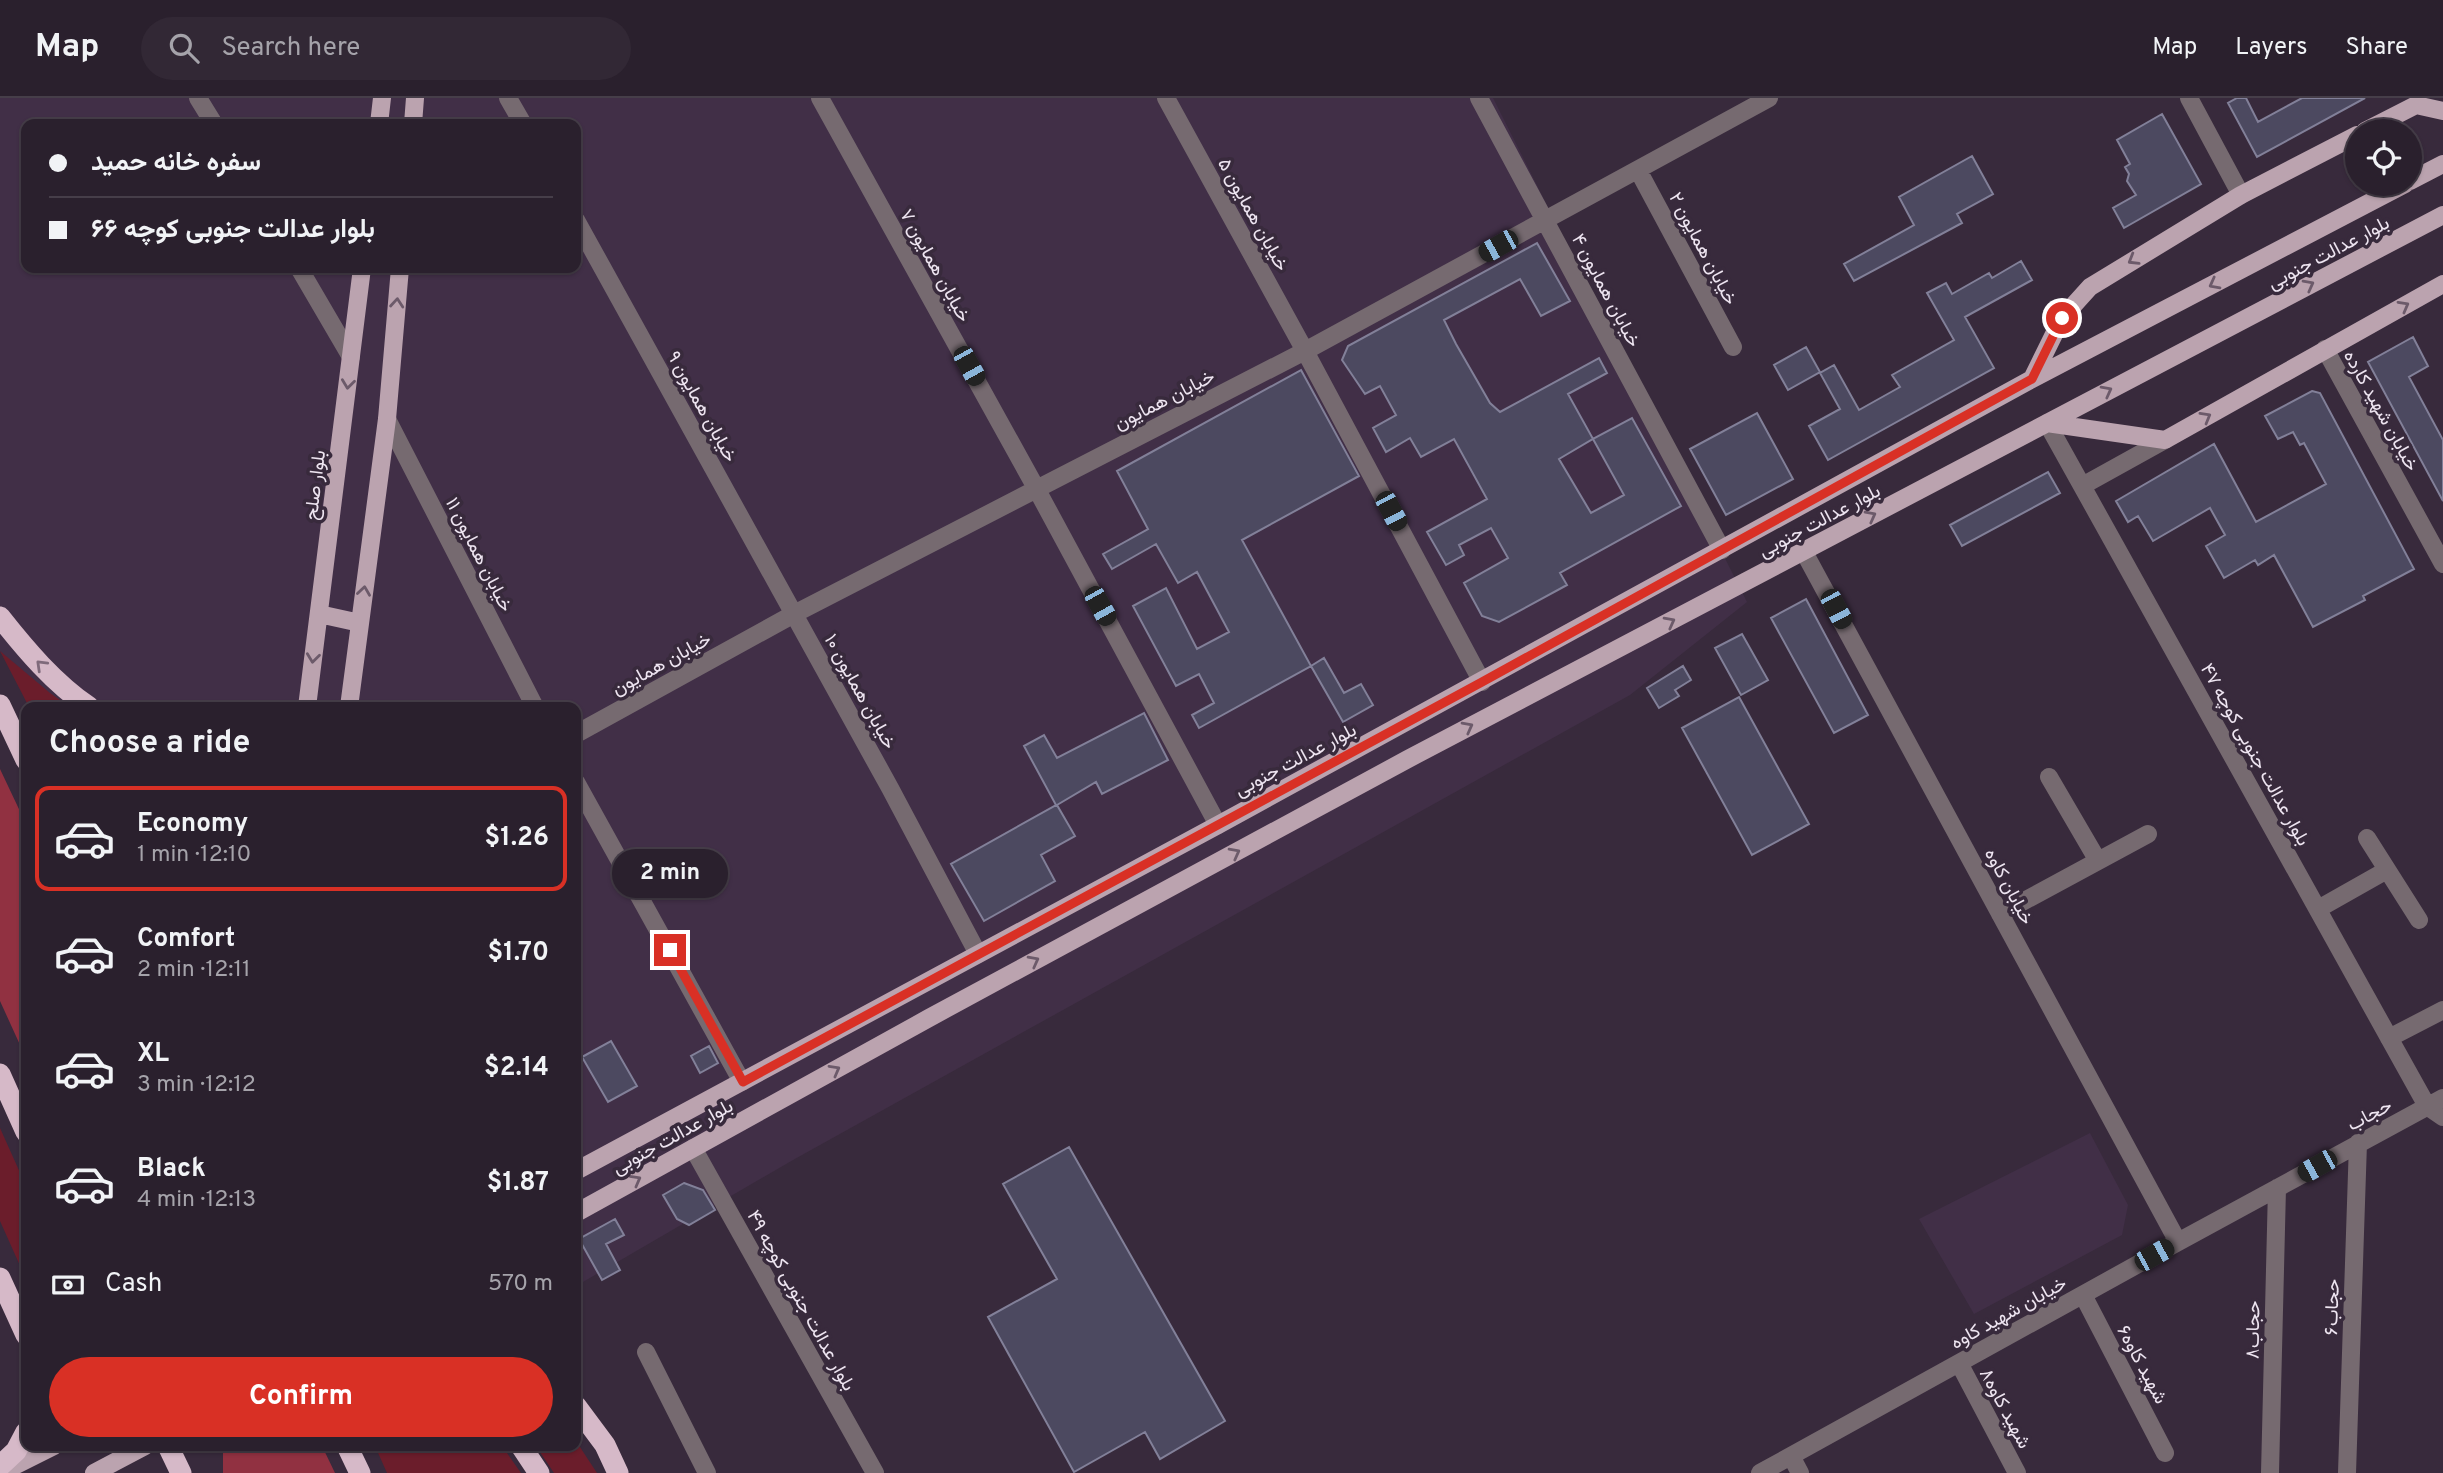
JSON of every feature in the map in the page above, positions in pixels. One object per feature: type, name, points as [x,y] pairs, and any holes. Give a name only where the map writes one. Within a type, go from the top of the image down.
[{"type":"highway","points":[[0,617],[25,649],[82,702]]},
{"type":"highway","points":[[0,705],[21,749]]},
{"type":"highway","points":[[0,1074],[21,1121]]},
{"type":"highway","points":[[0,1278],[21,1324]]},
{"type":"highway","points":[[581,1413],[605,1445],[618,1473]]},
{"type":"highway","points":[[0,1466],[16,1451],[21,1442]]},
{"type":"highway","points":[[170,1451],[181,1473]]},
{"type":"highway","points":[[349,1451],[360,1473]]},
{"type":"highway","points":[[524,1451],[539,1473]]},
{"type":"main road","points":[[380,119],[382,98]]},
{"type":"main road","points":[[413,119],[415,98]]},
{"type":"main road","points":[[2389,119],[2416,105],[2443,111]]},
{"type":"main road","points":[[2032,379],[2062,318],[2090,287],[2241,195],[2345,141]]},
{"type":"main road","points":[[2422,175],[2443,164]]},
{"type":"main road","name":"بلوار عدالت جنوبی","points":[[581,1168],[1482,682],[2032,379],[2382,196]]},
{"type":"main road","name":"بلوار عدالت جنوبی","points":[[581,1210],[1408,759],[2443,215]]},
{"type":"main road","name":"بلوار صلح","points":[[308,702],[361,273]]},
{"type":"main road","points":[[350,702],[387,419],[400,273]]},
{"type":"main road","points":[[2047,423],[2165,440],[2443,284]]},
{"type":"main road","points":[[319,614],[360,623]]},
{"type":"main road","points":[[1392,730],[1408,759]]},
{"type":"main road","points":[[0,1473],[44,1451]]},
{"type":"main road","points":[[94,1473],[136,1451]]},
{"type":"street","points":[[198,98],[211,119]]},
{"type":"street","points":[[508,98],[520,119]]},
{"type":"street","name":"خیابان همایون ۷","points":[[820,98],[1219,825]]},
{"type":"street","name":"خیابان همایون ۵","points":[[1166,98],[1306,351],[1482,682]]},
{"type":"street","name":"خیابان همایون ۴","points":[[1479,98],[1722,550]]},
{"type":"street","name":"خیابان همایون","points":[[581,731],[794,614],[1306,351],[1769,98]]},
{"type":"street","points":[[2189,98],[2241,195]]},
{"type":"street","name":"خیابان همایون ۲","points":[[1638,170],[1733,347]]},
{"type":"street","name":"خیابان همایون ۹","points":[[581,229],[794,614]]},
{"type":"street","points":[[302,273],[351,357]]},
{"type":"street","name":"خیابان شهید کارده","points":[[2325,349],[2443,564]]},
{"type":"street","name":"خیابان همایون ۱۱","points":[[387,419],[532,702]]},
{"type":"street","name":"بلوار عدالت جنوبی کوچه ۴۷","points":[[2047,423],[2389,1038],[2435,1102]]},
{"type":"street","points":[[2082,486],[2165,440]]},
{"type":"street","name":"خیابان کاوه","points":[[1804,552],[2178,1241]]},
{"type":"street","name":"خیابان همایون ۱۰","points":[[794,614],[978,954]]},
{"type":"street","points":[[2049,777],[2098,861]]},
{"type":"street","points":[[581,791],[743,1082]]},
{"type":"street","points":[[2000,914],[2148,834]]},
{"type":"street","points":[[2367,838],[2420,920]]},
{"type":"street","points":[[2318,909],[2387,870]]},
{"type":"street","points":[[2389,1038],[2443,1010]]},
{"type":"street","points":[[2435,1102],[2443,1117]]},
{"type":"street","name":"حجاب","points":[[2277,1188],[2435,1102]]},
{"type":"street","name":"حجاب۶","points":[[2347,1473],[2358,1143]]},
{"type":"street","name":"بلوار عدالت جنوبی کوچه ۴۹","points":[[693,1148],[870,1471]]},
{"type":"street","name":"خیابان شهید کاوه","points":[[1760,1473],[2277,1188]]},
{"type":"street","name":"حجاب۸","points":[[2270,1473],[2277,1188]]},
{"type":"street","name":"شهید کاوه۶","points":[[2083,1295],[2165,1452]]},
{"type":"street","points":[[646,1352],[707,1473]]},
{"type":"street","name":"شهید کاوه۸","points":[[1959,1363],[2017,1473]]},
{"type":"street","points":[[605,1445],[630,1473]]},
{"type":"street","points":[[1791,1456],[1800,1473]]},
{"type":"shaded area","points":[[0,98],[1493,98],[1747,602],[1630,695],[793,1160],[581,1283],[581,702],[29,702],[0,651]]},
{"type":"shaded area","points":[[0,651],[63,702],[26,702]]},
{"type":"shaded area","points":[[0,769],[21,813],[21,1047],[0,1001]]},
{"type":"shaded area","points":[[0,1128],[21,1175],[21,1268],[0,1221]]},
{"type":"shaded area","points":[[2090,1133],[2128,1205],[2122,1235],[1974,1314],[1919,1219]]},
{"type":"shaded area","points":[[581,1449],[597,1473],[554,1473],[539,1451],[581,1451]]},
{"type":"shaded area","points":[[223,1451],[324,1451],[335,1473],[223,1473]]},
{"type":"shaded area","points":[[377,1451],[506,1451],[521,1473],[387,1473]]},
{"type":"building","points":[[2237,98],[2246,98],[2258,122],[2302,98],[2365,98],[2257,157],[2228,103]]},
{"type":"building","points":[[2162,114],[2201,184],[2124,228],[2113,208],[2136,195],[2127,181],[2129,174],[2125,167],[2130,164],[2117,140]]},
{"type":"building","points":[[1972,156],[1993,194],[1957,214],[1962,223],[1854,281],[1844,264],[1914,225],[1899,197]]},
{"type":"building","points":[[1537,243],[1570,301],[1541,316],[1520,279],[1444,320],[1456,344],[1490,403],[1500,412],[1599,358],[1607,373],[1568,394],[1593,439],[1632,418],[1681,506],[1560,573],[1567,585],[1499,622],[1482,616],[1464,583],[1508,558],[1491,528],[1459,545],[1464,555],[1446,565],[1427,532],[1487,499],[1454,439],[1421,457],[1410,438],[1386,452],[1373,428],[1396,415],[1380,386],[1365,394],[1342,360],[1348,346]],"holes":[[[1593,439],[1624,495],[1591,513],[1559,459]]]},
{"type":"building","points":[[2021,261],[2032,280],[1965,317],[1994,368],[1828,460],[1809,426],[1840,409],[1820,373],[1834,365],[1859,410],[1900,387],[1892,375],[1954,340],[1927,293],[1946,283],[1952,294],[1989,273],[1992,278]]},
{"type":"building","points":[[2413,337],[2428,366],[2409,377],[2443,440],[2443,501],[2368,362]]},
{"type":"building","points":[[1806,347],[1820,372],[1788,390],[1774,365]]},
{"type":"building","points":[[1301,370],[1359,476],[1242,540],[1311,666],[1199,728],[1192,715],[1214,703],[1199,674],[1176,686],[1133,606],[1166,588],[1197,649],[1229,632],[1197,572],[1178,583],[1156,544],[1112,569],[1103,554],[1148,529],[1117,471]]},
{"type":"building","points":[[2312,391],[2320,393],[2414,569],[2363,596],[2365,600],[2313,627],[2274,555],[2258,565],[2255,560],[2224,578],[2206,546],[2225,535],[2210,508],[2153,541],[2138,516],[2128,522],[2116,501],[2214,444],[2256,522],[2326,484],[2304,443],[2300,445],[2293,432],[2278,439],[2265,416]]},
{"type":"building","points":[[1757,413],[1793,479],[1726,515],[1690,449]]},
{"type":"building","points":[[2048,472],[2060,493],[1962,546],[1950,525]]},
{"type":"building","points":[[1806,599],[1868,715],[1834,733],[1771,618]]},
{"type":"building","points":[[1742,634],[1768,680],[1741,695],[1715,648]]},
{"type":"building","points":[[1324,658],[1344,693],[1361,684],[1373,705],[1343,722],[1311,666]]},
{"type":"building","points":[[1683,666],[1691,680],[1675,690],[1679,696],[1659,708],[1647,688]]},
{"type":"building","points":[[1739,697],[1809,824],[1752,855],[1682,728]]},
{"type":"building","points":[[1144,713],[1168,760],[1102,794],[1096,782],[1057,805],[1075,836],[1041,855],[1055,881],[984,921],[951,864],[1056,805],[1024,746],[1044,735],[1057,758]]},
{"type":"building","points":[[611,1041],[637,1086],[608,1102],[582,1057]]},
{"type":"building","points":[[709,1046],[718,1063],[700,1073],[691,1056]]},
{"type":"building","points":[[1069,1147],[1225,1421],[1160,1459],[1145,1432],[1074,1472],[988,1317],[1057,1279],[1003,1184]]},
{"type":"building","points":[[684,1183],[703,1190],[715,1210],[689,1225],[677,1219],[663,1195]]},
{"type":"building","points":[[615,1219],[624,1235],[606,1244],[620,1270],[602,1280],[581,1238]]},
{"type":"route","points":[[670,950],[743,1082],[1482,682],[2032,379],[2062,318]]}]
